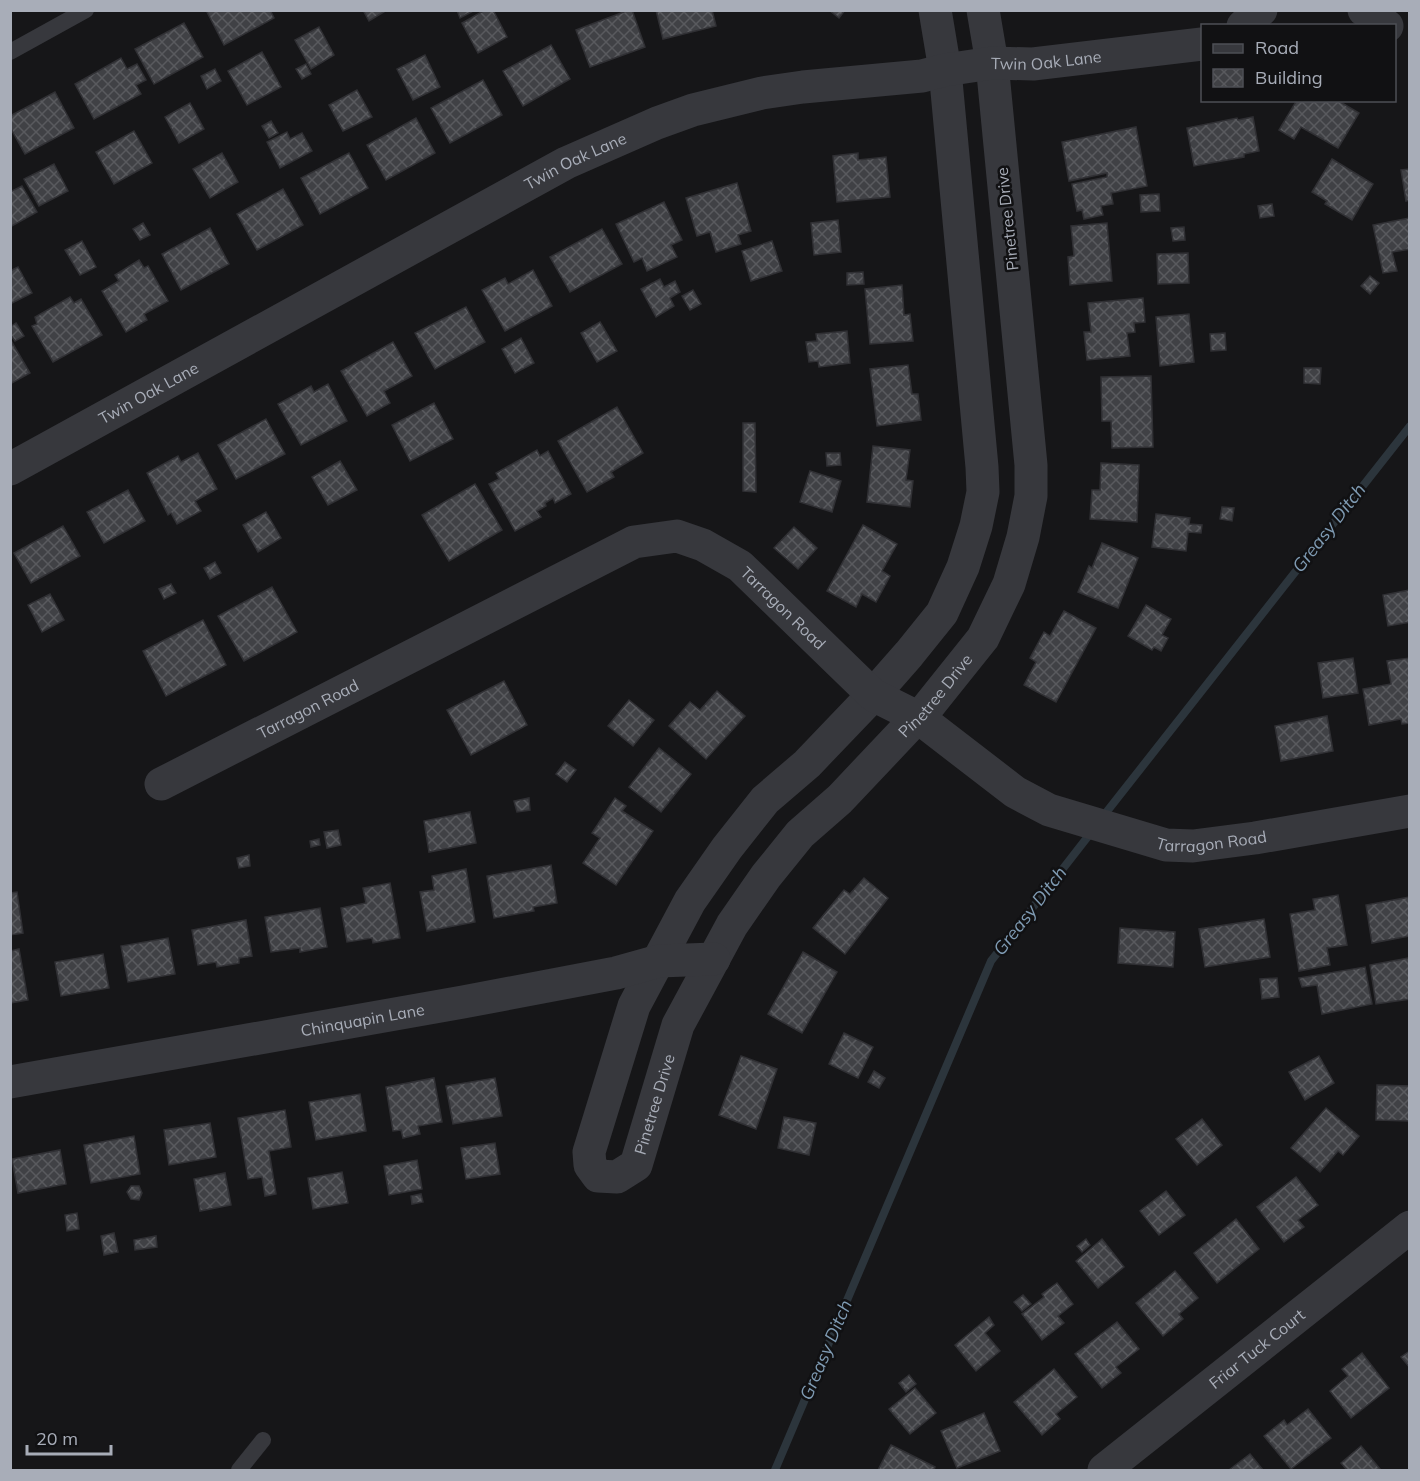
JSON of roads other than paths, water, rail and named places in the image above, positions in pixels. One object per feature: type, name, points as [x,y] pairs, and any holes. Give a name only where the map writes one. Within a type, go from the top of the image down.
[{"type":"street","name":"Pinetree Drive","points":[[934,10],[945,70],[977,410],[982,492],[976,526],[963,567],[942,613],[909,654],[807,764],[765,800],[690,901],[634,1006],[589,1152],[590,1165],[598,1176],[617,1177],[636,1165],[678,1025],[732,925],[766,876],[800,834],[840,799],[908,727],[920,718],[983,638],[1009,584],[1023,537],[1031,496],[1030,465],[992,63],[983,10]]},
{"type":"street","points":[[1245,24],[1262,10]]},
{"type":"street","points":[[1364,10],[1384,24]]},
{"type":"street","points":[[1396,31],[1410,39]]},
{"type":"street","name":"Twin Oak Lane","points":[[10,469],[566,163],[657,123],[702,108],[762,93],[803,87],[922,76],[992,63],[1033,64],[1201,44]]},
{"type":"street","name":"Tarragon Road","points":[[161,784],[634,542],[677,536],[703,545],[740,566],[873,694],[920,718],[1015,792],[1049,810],[1166,845],[1193,846],[1255,838],[1410,811]]},
{"type":"street","name":"Chinquapin Lane","points":[[10,1082],[463,1002],[615,973],[659,961],[714,959]]},
{"type":"street","name":"Friar Tuck Court","points":[[1104,1470],[1410,1227]]},
{"type":"lane","points":[[10,52],[86,10]]},
{"type":"lane","points":[[239,1470],[263,1440]]},
{"type":"waterway","name":"Greasy Ditch","points":[[1101,819],[1410,426]]},
{"type":"waterway","name":"Greasy Ditch","points":[[775,1470],[991,961],[1093,830]]}]
